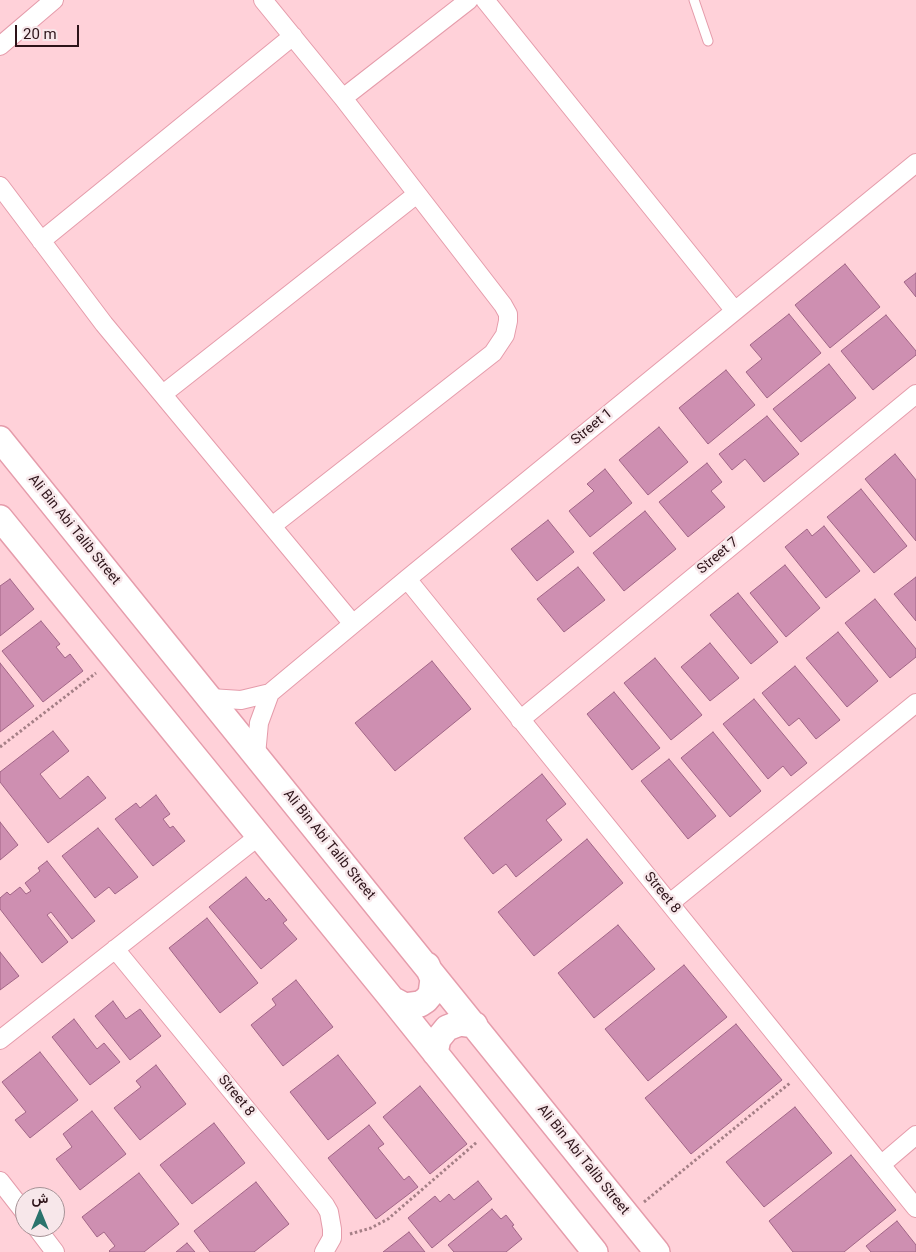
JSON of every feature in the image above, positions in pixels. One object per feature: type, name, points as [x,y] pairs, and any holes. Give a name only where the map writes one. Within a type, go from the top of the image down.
[{"type":"street","points":[[0,46],[54,0]]},
{"type":"street","points":[[263,0],[343,98],[508,314],[505,335],[493,353],[272,526]]},
{"type":"street","points":[[343,98],[469,0]]},
{"type":"street","points":[[485,0],[735,310]]},
{"type":"street","points":[[41,241],[292,36]]},
{"type":"street","name":"Street 1","points":[[210,698],[241,700],[270,693],[916,163]]},
{"type":"street","points":[[0,186],[104,324],[353,624]]},
{"type":"street","points":[[163,394],[417,194]]},
{"type":"street","name":"Street 7","points":[[520,720],[916,394]]},
{"type":"street","name":"Ali Bin Abi Talib Street","points":[[0,439],[427,965],[657,1252]]},
{"type":"street","points":[[0,518],[392,999],[595,1252]]},
{"type":"street","name":"Street 8","points":[[407,579],[916,1208]]},
{"type":"street","points":[[256,755],[259,723],[270,693]]},
{"type":"street","points":[[670,902],[916,703]]},
{"type":"street","points":[[0,1040],[259,836]]},
{"type":"street","name":"Street 8","points":[[115,949],[330,1212],[332,1228],[328,1245]]},
{"type":"street","points":[[392,999],[405,1006],[420,1004],[426,1000],[431,994],[433,979],[427,965]]},
{"type":"street","points":[[435,1053],[438,1039],[447,1028],[460,1023],[475,1025]]},
{"type":"street","points":[[882,1164],[916,1136]]},
{"type":"street","points":[[0,1181],[15,1200]]},
{"type":"street","points":[[44,1237],[55,1252]]},
{"type":"lane","points":[[694,0],[708,41]]},
{"type":"path","points":[[0,747],[114,659]]},
{"type":"path","points":[[628,1215],[806,1071]]},
{"type":"path","points":[[328,1245],[388,1219],[495,1127]]},
{"type":"building","points":[[845,264],[880,307],[830,348],[795,305]]},
{"type":"building","points":[[916,273],[916,297],[904,282]]},
{"type":"building","points":[[789,314],[821,353],[767,398],[746,372],[762,359],[750,345]]},
{"type":"building","points":[[886,315],[916,351],[916,355],[873,390],[841,351]]},
{"type":"building","points":[[829,364],[856,398],[801,442],[773,409]]},
{"type":"building","points":[[726,370],[755,405],[708,444],[679,408]]},
{"type":"building","points":[[767,416],[799,454],[764,482],[745,459],[732,470],[719,454]]},
{"type":"building","points":[[659,427],[688,462],[648,495],[619,460]]},
{"type":"building","points":[[895,454],[916,480],[916,541],[865,479]]},
{"type":"building","points":[[707,463],[722,482],[711,491],[725,507],[688,537],[659,502]]},
{"type":"building","points":[[605,469],[632,503],[590,537],[569,511],[594,491],[587,484]]},
{"type":"building","points":[[861,489],[907,546],[874,573],[827,517]]},
{"type":"building","points":[[645,511],[676,549],[624,591],[593,553]]},
{"type":"building","points":[[548,520],[574,552],[537,581],[511,549]]},
{"type":"building","points":[[824,526],[860,571],[826,598],[785,547],[807,529],[812,536]]},
{"type":"building","points":[[785,565],[820,608],[786,637],[750,593]]},
{"type":"building","points":[[578,567],[605,600],[564,632],[537,599]]},
{"type":"building","points":[[916,577],[916,621],[894,594]]},
{"type":"building","points":[[10,579],[34,609],[0,636],[0,586]]},
{"type":"building","points":[[738,593],[778,642],[751,664],[710,615]]},
{"type":"building","points":[[875,599],[916,649],[916,657],[890,678],[845,623]]},
{"type":"building","points":[[41,621],[60,644],[56,647],[65,658],[70,654],[83,671],[43,702],[2,651]]},
{"type":"building","points":[[838,632],[878,681],[847,707],[806,658]]},
{"type":"building","points":[[710,643],[739,678],[710,701],[681,667]]},
{"type":"building","points":[[655,658],[702,715],[671,740],[624,683]]},
{"type":"building","points":[[432,661],[471,709],[395,771],[355,723]]},
{"type":"building","points":[[0,663],[34,706],[0,732]]},
{"type":"building","points":[[795,666],[840,720],[816,739],[799,718],[789,726],[762,693]]},
{"type":"building","points":[[614,692],[660,748],[632,770],[587,714]]},
{"type":"building","points":[[754,699],[807,763],[791,776],[783,766],[768,779],[723,724]]},
{"type":"building","points":[[53,731],[69,751],[40,774],[60,799],[88,776],[106,798],[48,843],[0,782],[0,772]]},
{"type":"building","points":[[713,732],[761,791],[730,817],[681,758]]},
{"type":"building","points":[[669,759],[716,816],[688,839],[641,781]]},
{"type":"building","points":[[542,774],[566,804],[546,820],[562,840],[516,877],[506,864],[493,874],[464,838]]},
{"type":"building","points":[[156,795],[170,814],[163,819],[170,828],[173,826],[185,841],[153,866],[115,819],[136,803],[140,808]]},
{"type":"building","points":[[0,822],[18,845],[0,860]]},
{"type":"building","points":[[98,828],[138,877],[115,894],[109,887],[95,898],[62,856]]},
{"type":"building","points":[[587,839],[623,883],[534,956],[498,912]]},
{"type":"building","points":[[47,861],[95,921],[72,939],[51,912],[47,915],[68,942],[42,963],[0,909],[0,898],[7,892],[10,895],[20,887],[26,894],[31,891],[25,883],[40,871],[38,868]]},
{"type":"building","points":[[246,877],[266,901],[269,898],[287,920],[283,923],[297,939],[261,969],[209,907]]},
{"type":"building","points":[[207,918],[258,983],[220,1013],[169,948]]},
{"type":"building","points":[[618,925],[655,969],[594,1018],[558,973]]},
{"type":"building","points":[[0,952],[19,976],[0,990]]},
{"type":"building","points":[[684,965],[727,1017],[648,1081],[605,1029]]},
{"type":"building","points":[[296,980],[333,1027],[283,1066],[251,1025],[276,1005],[272,999]]},
{"type":"building","points":[[113,1001],[126,1019],[140,1009],[161,1036],[130,1060],[95,1016]]},
{"type":"building","points":[[74,1019],[97,1049],[104,1043],[120,1062],[90,1085],[52,1037]]},
{"type":"building","points":[[736,1024],[782,1080],[691,1154],[645,1098]]},
{"type":"building","points":[[40,1052],[78,1100],[30,1138],[15,1120],[26,1112],[2,1082]]},
{"type":"building","points":[[338,1055],[376,1103],[328,1140],[290,1092]]},
{"type":"building","points":[[156,1065],[186,1104],[140,1140],[114,1108],[141,1087],[136,1081]]},
{"type":"building","points":[[420,1086],[467,1144],[430,1174],[383,1117]]},
{"type":"building","points":[[795,1107],[832,1153],[764,1207],[726,1162]]},
{"type":"building","points":[[92,1111],[126,1154],[80,1190],[56,1159],[72,1147],[63,1134]]},
{"type":"building","points":[[214,1123],[245,1163],[192,1204],[160,1165]]},
{"type":"building","points":[[369,1125],[384,1144],[378,1148],[404,1180],[409,1176],[418,1187],[376,1219],[328,1158]]},
{"type":"building","points":[[851,1155],[896,1210],[844,1252],[793,1252],[769,1221]]},
{"type":"building","points":[[139,1173],[179,1224],[144,1252],[110,1252],[115,1246],[104,1232],[97,1237],[82,1217]]},
{"type":"building","points":[[478,1181],[492,1199],[432,1248],[408,1218],[435,1196],[440,1202],[449,1194],[454,1200]]},
{"type":"building","points":[[256,1182],[289,1224],[254,1252],[210,1252],[194,1231]]},
{"type":"building","points":[[492,1209],[501,1219],[506,1215],[522,1239],[506,1252],[454,1252],[448,1245]]},
{"type":"building","points":[[897,1221],[916,1245],[916,1252],[871,1252],[866,1246]]},
{"type":"building","points":[[409,1232],[425,1252],[383,1252]]},
{"type":"building","points":[[187,1243],[195,1252],[176,1252]]}]
